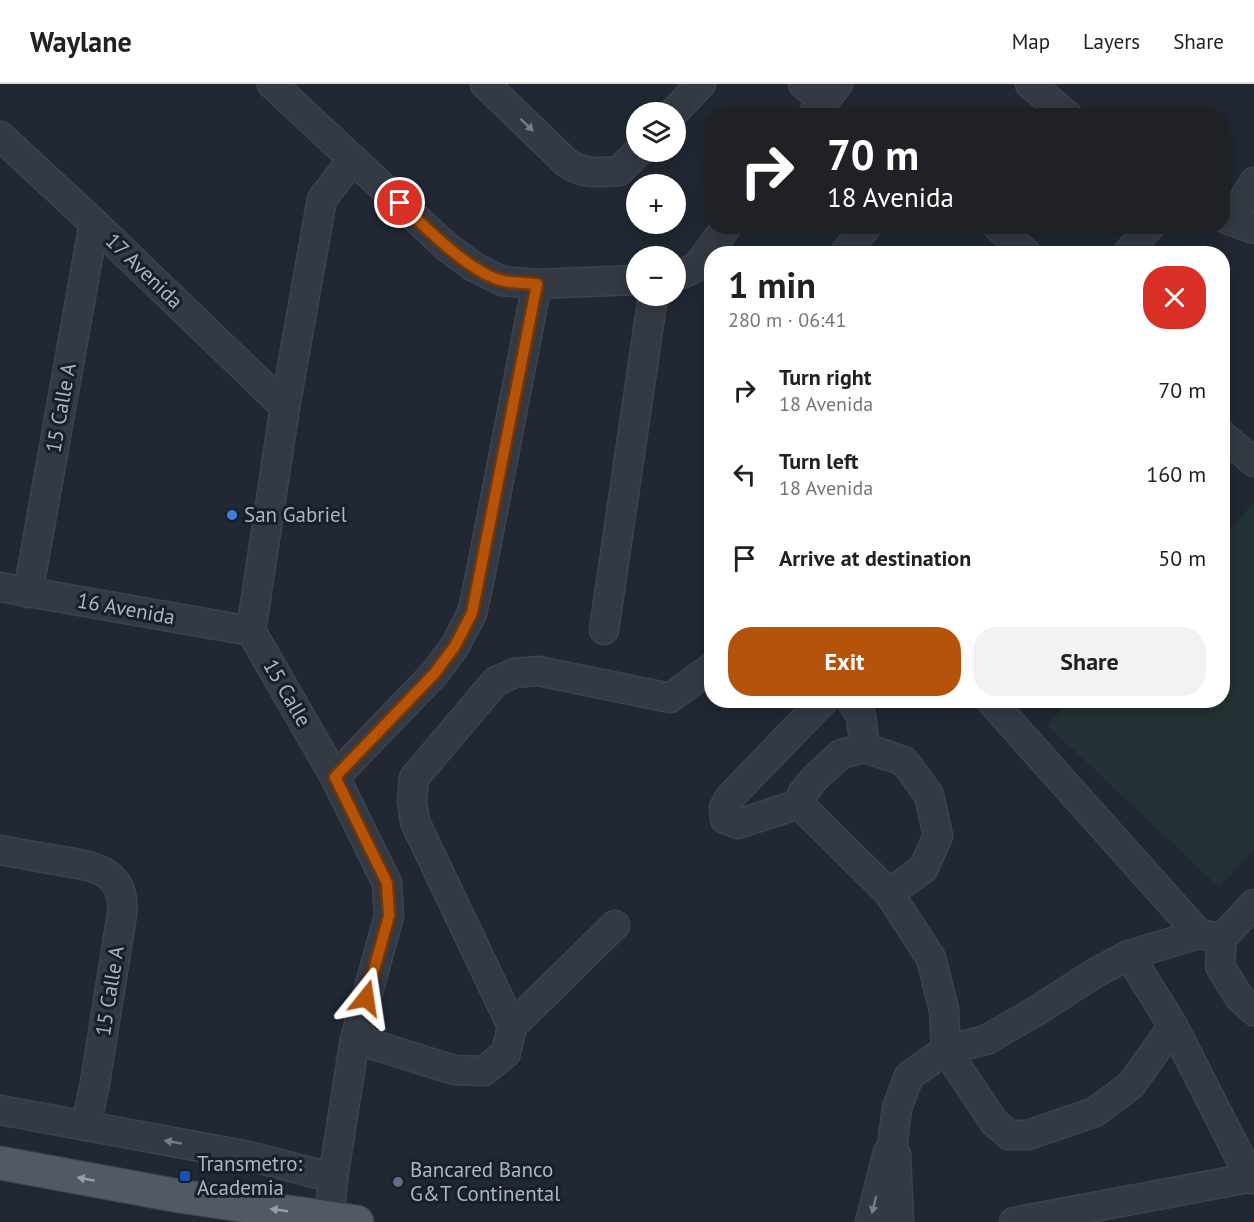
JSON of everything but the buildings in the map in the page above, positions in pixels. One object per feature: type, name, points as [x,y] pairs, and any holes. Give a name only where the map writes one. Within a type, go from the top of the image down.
[{"type":"main road","points":[[0,1163],[179,1196],[338,1220]]},
{"type":"street","points":[[272,84],[447,247],[474,267],[502,281],[537,284],[626,280]]},
{"type":"street","points":[[485,84],[578,171],[591,173],[620,171],[629,162]]},
{"type":"street","points":[[684,102],[701,84]]},
{"type":"street","points":[[1030,84],[1058,108]]},
{"type":"street","name":"17 Avenida","points":[[0,136],[285,407]]},
{"type":"street","points":[[251,631],[285,407],[322,199],[352,159]]},
{"type":"street","points":[[1236,223],[1254,182]]},
{"type":"street","name":"15 Calle A","points":[[28,593],[93,223]]},
{"type":"street","points":[[712,246],[721,234]]},
{"type":"street","points":[[851,246],[860,234]]},
{"type":"street","points":[[1006,234],[1018,246]]},
{"type":"street","points":[[1134,246],[1143,234]]},
{"type":"street","points":[[686,272],[696,267],[704,256]]},
{"type":"street","points":[[335,777],[434,674],[455,646],[472,613],[537,284]]},
{"type":"street","points":[[604,630],[652,306]]},
{"type":"street","points":[[1230,442],[1254,462]]},
{"type":"street","name":"16 Avenida","points":[[0,587],[251,631]]},
{"type":"street","name":"15 Calle","points":[[251,631],[335,777],[387,883],[389,916],[355,1039],[333,1178],[338,1220]]},
{"type":"street","points":[[512,1026],[415,822],[412,801],[414,778],[496,681],[515,672],[538,671],[670,698],[704,673]]},
{"type":"street","points":[[799,804],[738,824],[725,819],[724,808],[730,797],[816,708]]},
{"type":"street","points":[[856,708],[861,716],[865,748]]},
{"type":"street","points":[[997,708],[1210,936],[1220,966],[1239,997],[1254,1011]]},
{"type":"street","points":[[799,804],[802,794],[814,779],[841,754],[865,748],[904,761],[929,795],[938,836],[923,869],[889,893]]},
{"type":"street","points":[[799,804],[889,893],[931,958],[944,1010],[946,1050],[994,1122],[1009,1135],[1028,1135],[1095,1112],[1131,1084],[1173,1026]]},
{"type":"street","name":"15 Calle A","points":[[0,850],[94,867],[111,877],[117,885],[123,904],[87,1126]]},
{"type":"street","points":[[870,1222],[888,1152],[892,1148],[897,1108],[909,1076],[946,1050],[986,1041],[1095,973],[1129,955],[1210,936],[1254,904]]},
{"type":"street","points":[[355,1039],[454,1070],[484,1071],[506,1053],[512,1026],[615,924]]},
{"type":"street","points":[[1014,1222],[1252,1178],[1173,1026],[1129,955]]},
{"type":"street","points":[[0,1110],[249,1156],[333,1178]]},
{"type":"street","points":[[892,1148],[896,1152],[899,1222]]},
{"type":"shaded area","points":[[1254,503],[1254,850],[1219,887],[1047,725],[1063,708],[1230,708],[1230,529]]},
{"type":"place","name":"San Gabriel","points":[[232,515]]},
{"type":"place","name":"Transmetro: Academia","points":[[185,1176]]},
{"type":"place","name":"Bancared Banco G&T Continental","points":[[398,1182]]},
{"type":"route","points":[[366,998],[389,916],[387,883],[335,777],[434,674],[455,646],[472,613],[537,284],[502,281],[474,267],[447,247],[400,203]]}]
